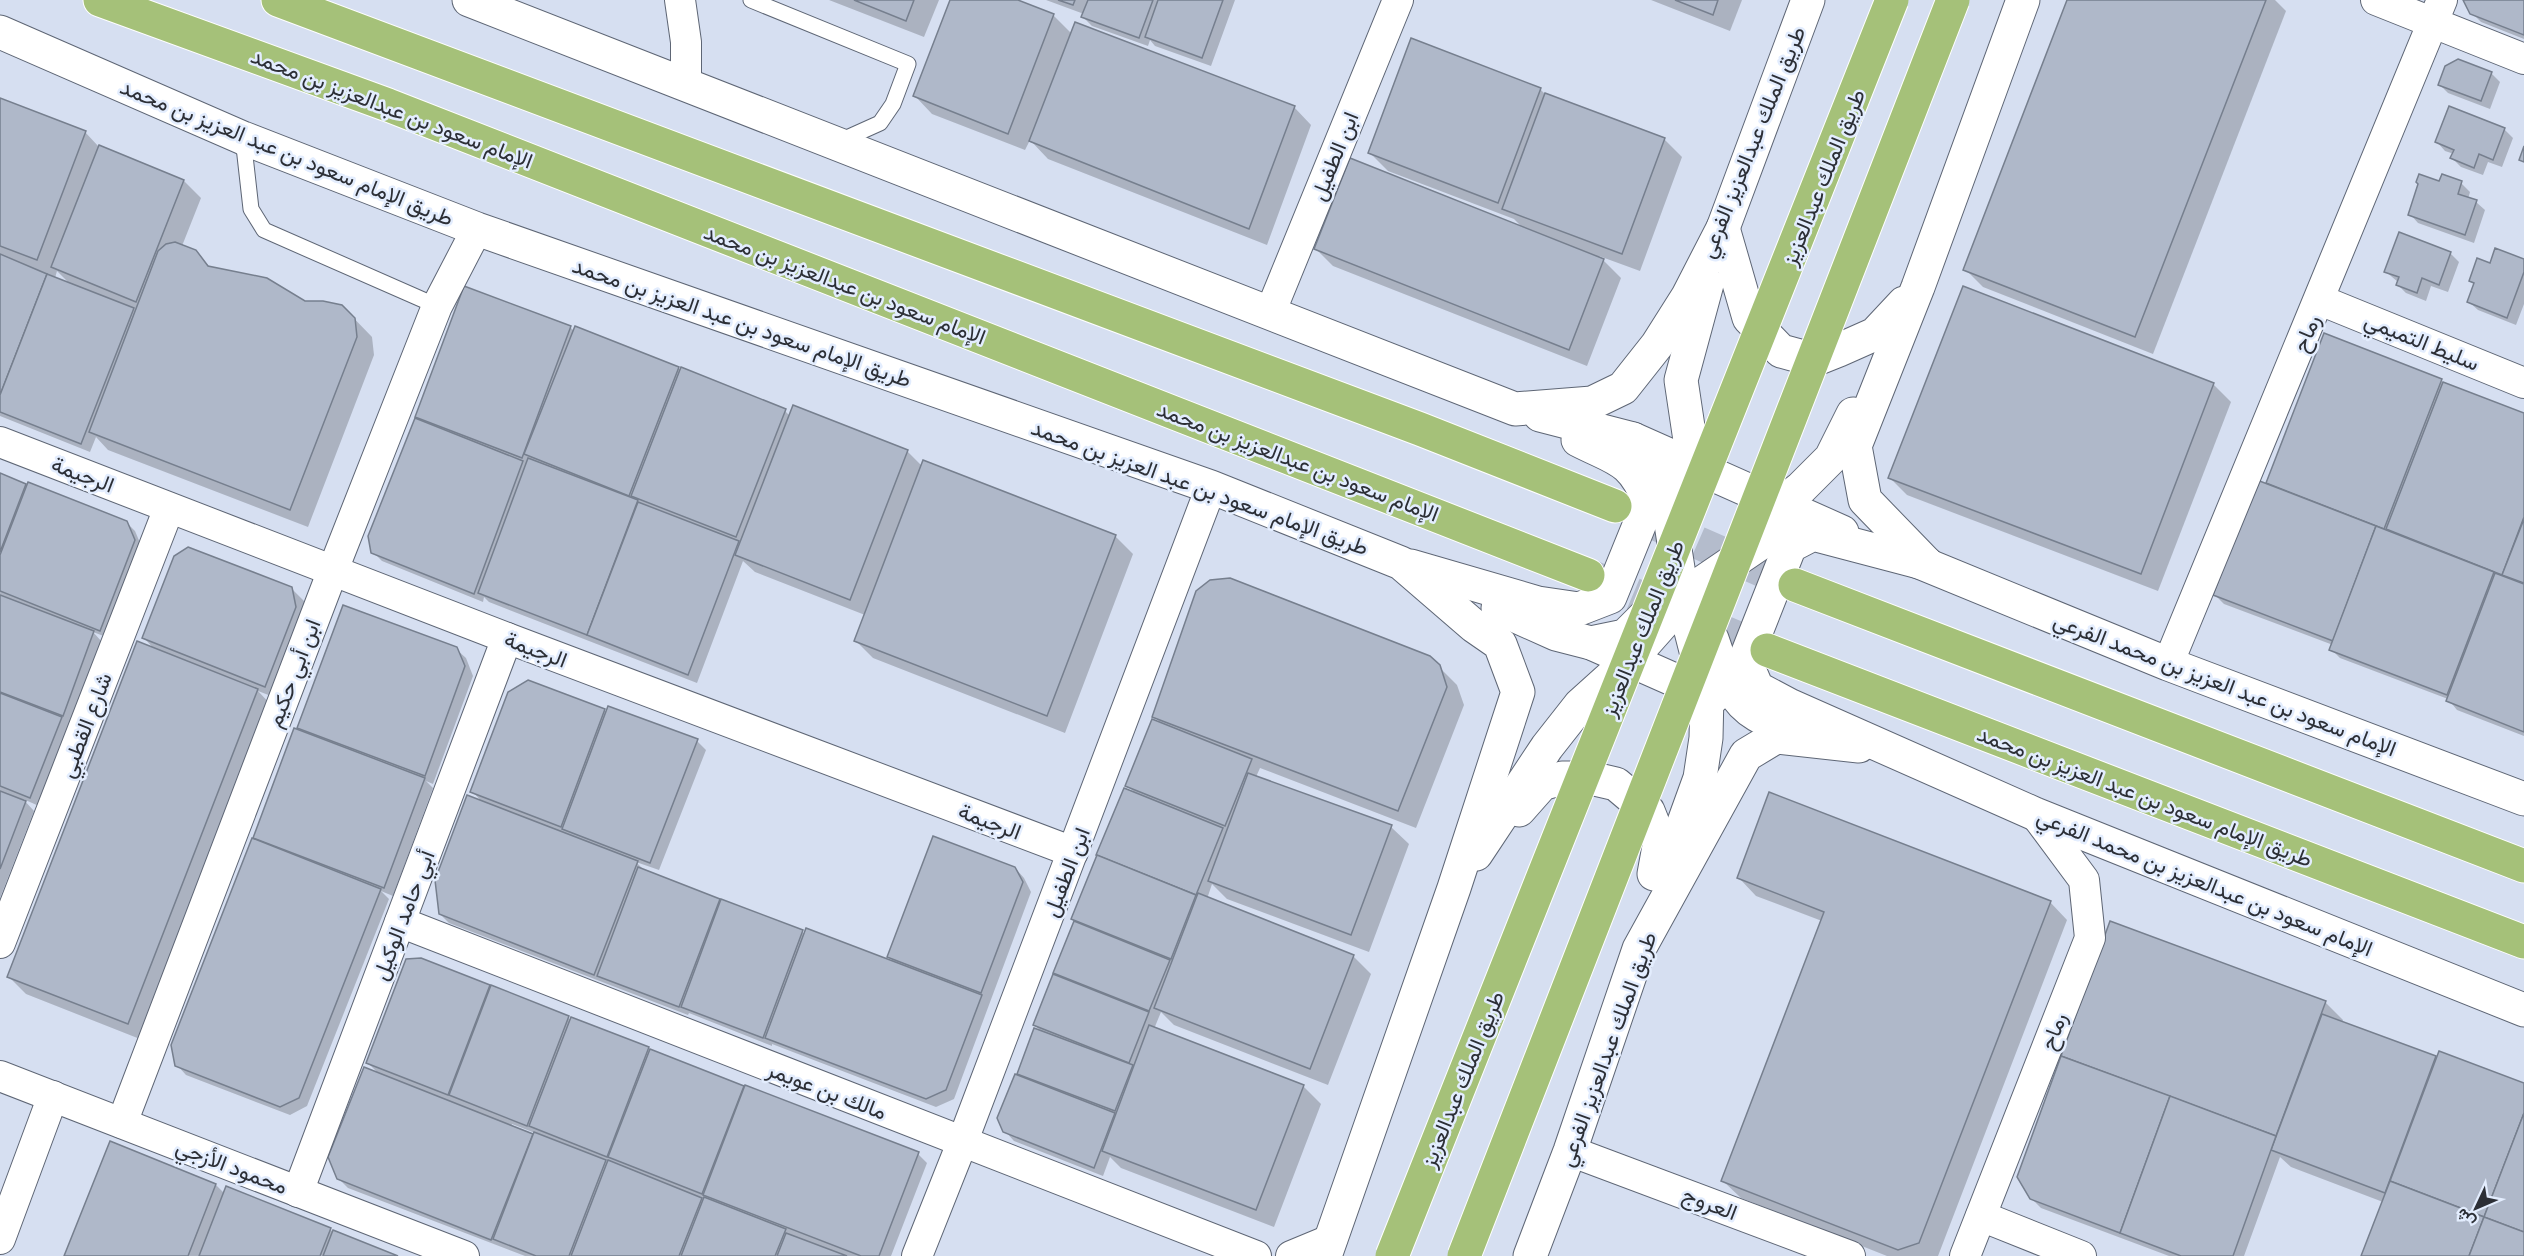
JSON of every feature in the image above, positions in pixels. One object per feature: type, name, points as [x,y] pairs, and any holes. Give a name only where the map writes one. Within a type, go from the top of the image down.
[{"type":"main road","name":"الإمام سعود بن عبدالعزيز بن محمد","points":[[100,0],[388,105],[1588,575]]},
{"type":"main road","points":[[278,0],[1420,429],[1615,506]]},
{"type":"main road","name":"طريق الملك عبدالعزيز","points":[[1392,1256],[1892,0]]},
{"type":"main road","points":[[1464,1256],[1953,0]]},
{"type":"main road","points":[[1795,585],[2524,866]]},
{"type":"main road","name":"طريق الإمام سعود بن عبد العزيز بن محمد","points":[[1767,650],[2524,942]]},
{"type":"street","points":[[469,0],[1515,409],[1626,463],[1641,481],[1648,501],[1610,597],[1579,609],[1538,603],[1401,563]]},
{"type":"street","points":[[680,0],[686,42],[686,85]]},
{"type":"street","name":"ابن الطفيل","points":[[1270,313],[1398,0]]},
{"type":"street","name":"طريق الملك عبدالعزيز الفرعي","points":[[1515,409],[1592,403],[1623,388],[1657,345],[1688,296],[1723,228],[1808,0]]},
{"type":"street","points":[[1927,564],[1865,500],[1855,446],[1918,287],[2023,0]]},
{"type":"street","points":[[2376,0],[2437,12],[2524,59]]},
{"type":"street","name":"رماح","points":[[2168,664],[2437,12]]},
{"type":"street","name":"طريق الإمام سعود بن عبد العزيز بن محمد","points":[[0,32],[243,138],[477,229],[1211,488],[1401,563],[1474,626],[1500,644],[1518,692],[1454,888]]},
{"type":"street","points":[[1723,228],[1749,318],[1781,351],[1793,355],[1814,360],[1875,334],[1918,287]]},
{"type":"street","points":[[1723,228],[1681,380],[1694,467],[1687,586],[1730,689],[1741,703],[1758,716]]},
{"type":"street","name":"ابن أبي حكيم","points":[[122,1123],[333,570],[437,306],[477,229]]},
{"type":"street","points":[[1591,643],[1625,636],[1801,488],[1831,458],[1918,287]]},
{"type":"street","name":"سليط التميمي","points":[[2320,300],[2524,383]]},
{"type":"street","points":[[1515,409],[1633,439],[1814,521],[1927,564]]},
{"type":"street","points":[[1633,439],[1650,454],[1663,473],[1707,694],[1706,738],[1700,778],[1639,949]]},
{"type":"street","name":"الرجيمة","points":[[0,442],[507,638],[1073,852]]},
{"type":"street","name":"ابن الطفيل","points":[[917,1256],[1211,488]]},
{"type":"street","name":"شارع القطبي","points":[[0,942],[169,508]]},
{"type":"street","points":[[1291,1256],[1328,1248],[1454,888],[1547,747],[1580,705],[1630,660],[1687,586],[1765,540],[1793,527],[1814,521]]},
{"type":"street","points":[[1887,749],[1756,688],[1745,660],[1790,546],[1813,534],[1927,564]]},
{"type":"street","points":[[1401,563],[1556,634],[1591,643],[1758,716],[1887,749]]},
{"type":"street","name":"الإمام سعود بن عبد العزيز بن محمد الفرعي","points":[[1927,564],[2168,664],[2524,799]]},
{"type":"street","name":"أبي حامد الوكيل","points":[[298,1191],[507,638]]},
{"type":"street","name":"طريق الملك عبدالعزيز الفرعي","points":[[1530,1256],[1570,1151],[1639,949],[1746,755],[1776,737],[1887,749]]},
{"type":"street","name":"الإمام سعود بن عبدالعزيز بن محمد الفرعي","points":[[1887,749],[2035,814],[2524,1010]]},
{"type":"street","points":[[1454,888],[1542,784],[1562,778],[1590,778],[1616,784],[1648,811],[1660,841],[1639,949]]},
{"type":"street","name":"رماح","points":[[1965,1256],[2090,938],[2084,880],[2035,814]]},
{"type":"street","name":"مالك بن عويمر","points":[[400,922],[1256,1256]]},
{"type":"street","name":"محمود الأزجي","points":[[0,1076],[464,1256]]},
{"type":"street","points":[[0,1239],[53,1096]]},
{"type":"street","name":"العروج","points":[[1570,1151],[1850,1256]]},
{"type":"street","points":[[1981,1216],[2081,1256]]},
{"type":"lane","points":[[751,0],[908,64],[893,104],[880,123],[836,143]]},
{"type":"lane","points":[[243,138],[251,209],[264,230],[437,306]]},
{"type":"building","points":[[854,0],[914,0],[906,21]]},
{"type":"building","points":[[950,0],[1018,0],[1054,14],[1008,134],[913,96]]},
{"type":"building","points":[[1058,0],[1075,0],[1073,5]]},
{"type":"building","points":[[1088,0],[1153,0],[1139,38],[1081,17]]},
{"type":"building","points":[[1158,0],[1223,0],[1202,58],[1145,37]]},
{"type":"building","points":[[1675,0],[1718,0],[1713,15]]},
{"type":"building","points":[[2067,0],[2266,0],[2135,337],[1963,270]]},
{"type":"building","points":[[2463,0],[2524,0],[2524,35],[2470,14]]},
{"type":"building","points":[[1075,22],[1295,106],[1249,229],[1029,141]]},
{"type":"building","points":[[1411,38],[1541,88],[1498,203],[1368,153]]},
{"type":"building","points":[[2458,59],[2492,72],[2481,101],[2438,85],[2445,66]]},
{"type":"building","points":[[1545,93],[1665,138],[1622,254],[1502,209]]},
{"type":"building","points":[[0,98],[86,131],[37,260],[0,246]]},
{"type":"building","points":[[2449,106],[2505,128],[2493,160],[2479,154],[2474,168],[2450,158],[2454,150],[2435,142]]},
{"type":"building","points":[[99,145],[184,180],[136,302],[51,267]]},
{"type":"building","points":[[2524,146],[2524,162],[2519,160]]},
{"type":"building","points":[[1350,158],[1604,259],[1569,350],[1314,249]]},
{"type":"building","points":[[2419,174],[2439,181],[2442,174],[2462,181],[2458,194],[2477,200],[2465,235],[2408,215]]},
{"type":"building","points":[[2399,232],[2451,252],[2439,285],[2422,278],[2417,293],[2396,285],[2399,277],[2384,272]]},
{"type":"building","points":[[175,242],[196,250],[208,266],[267,278],[305,301],[323,301],[342,305],[355,318],[357,337],[290,510],[89,432],[158,251],[166,244]]},
{"type":"building","points":[[2495,248],[2524,259],[2524,272],[2507,318],[2467,302],[2474,283],[2469,281],[2477,258],[2490,263]]},
{"type":"building","points":[[0,254],[47,274],[0,395]]},
{"type":"building","points":[[47,274],[134,308],[81,444],[0,412],[0,395]]},
{"type":"building","points":[[464,286],[571,326],[522,458],[415,417]]},
{"type":"building","points":[[1963,286],[2214,383],[2141,574],[1888,478]]},
{"type":"building","points":[[575,326],[679,367],[629,496],[524,454]]},
{"type":"building","points":[[2324,333],[2442,379],[2384,529],[2266,483]]},
{"type":"building","points":[[681,367],[786,409],[736,537],[631,496]]},
{"type":"building","points":[[2443,382],[2524,413],[2524,517],[2502,575],[2386,529]]},
{"type":"building","points":[[793,405],[908,450],[850,600],[735,555]]},
{"type":"building","points":[[415,418],[523,461],[474,594],[371,553],[368,536]]},
{"type":"building","points":[[528,458],[638,500],[587,635],[478,593]]},
{"type":"building","points":[[923,460],[1116,535],[1047,716],[854,641]]},
{"type":"building","points":[[0,473],[26,484],[0,552]]},
{"type":"building","points":[[2257,480],[2376,526],[2333,641],[2213,595]]},
{"type":"building","points":[[28,482],[127,521],[135,540],[100,631],[0,591],[0,555]]},
{"type":"building","points":[[638,502],[739,541],[688,675],[587,635]]},
{"type":"building","points":[[2524,519],[2524,583],[2502,575]]},
{"type":"building","points":[[2376,526],[2494,572],[2447,695],[2329,650]]},
{"type":"building","points":[[188,547],[292,587],[296,607],[265,687],[142,638],[174,556]]},
{"type":"building","points":[[2495,573],[2524,584],[2524,732],[2446,701]]},
{"type":"building","points":[[1230,578],[1430,656],[1440,665],[1447,687],[1398,811],[1152,717],[1196,591],[1210,580]]},
{"type":"building","points":[[0,595],[94,631],[63,716],[0,692]]},
{"type":"building","points":[[343,605],[457,647],[465,666],[425,776],[297,728]]},
{"type":"building","points":[[137,641],[258,689],[128,1024],[7,977]]},
{"type":"building","points":[[528,680],[605,709],[561,827],[470,792],[508,692]]},
{"type":"building","points":[[0,693],[62,717],[30,798],[0,786]]},
{"type":"building","points":[[608,706],[698,739],[650,863],[562,829]]},
{"type":"building","points":[[1152,719],[1252,759],[1225,826],[1125,786]]},
{"type":"building","points":[[294,728],[425,778],[384,888],[253,838]]},
{"type":"building","points":[[1248,773],[1392,825],[1351,935],[1208,881]]},
{"type":"building","points":[[1124,788],[1223,828],[1196,895],[1096,855]]},
{"type":"building","points":[[0,791],[26,801],[0,869]]},
{"type":"building","points":[[1769,792],[2051,901],[1919,1243],[1898,1250],[1721,1181],[1824,912],[1737,878]]},
{"type":"building","points":[[467,795],[638,861],[594,975],[439,914],[435,880]]},
{"type":"building","points":[[933,836],[1015,867],[1023,882],[981,993],[887,957]]},
{"type":"building","points":[[252,838],[381,889],[299,1098],[280,1107],[175,1066],[171,1045]]},
{"type":"building","points":[[1097,855],[1196,895],[1171,959],[1071,919]]},
{"type":"building","points":[[638,867],[720,899],[679,1007],[597,976]]},
{"type":"building","points":[[1198,893],[1354,955],[1310,1069],[1154,1008]]},
{"type":"building","points":[[721,899],[803,930],[763,1038],[681,1007]]},
{"type":"building","points":[[1074,921],[1170,960],[1149,1011],[1053,973]]},
{"type":"building","points":[[2110,921],[2326,1001],[2276,1136],[2061,1056]]},
{"type":"building","points":[[806,928],[982,995],[946,1090],[926,1099],[765,1038]]},
{"type":"building","points":[[421,958],[490,985],[448,1095],[366,1063],[406,959]]},
{"type":"building","points":[[1053,974],[1149,1012],[1129,1063],[1033,1025]]},
{"type":"building","points":[[491,985],[569,1016],[527,1126],[449,1095]]},
{"type":"building","points":[[2322,1014],[2436,1056],[2385,1193],[2271,1150]]},
{"type":"building","points":[[571,1017],[649,1047],[607,1157],[529,1126]]},
{"type":"building","points":[[1149,1025],[1304,1085],[1256,1210],[1102,1151]]},
{"type":"building","points":[[1034,1028],[1133,1065],[1115,1111],[1017,1074]]},
{"type":"building","points":[[650,1049],[744,1086],[702,1194],[608,1157]]},
{"type":"building","points":[[2439,1051],[2524,1083],[2524,1113],[2484,1217],[2390,1181]]},
{"type":"building","points":[[2061,1056],[2170,1096],[2120,1233],[2030,1199],[2017,1177]]},
{"type":"building","points":[[364,1067],[533,1134],[491,1240],[337,1179],[328,1157]]},
{"type":"building","points":[[1015,1074],[1115,1113],[1094,1168],[1003,1132],[997,1118]]},
{"type":"building","points":[[745,1085],[919,1152],[879,1256],[861,1256],[703,1195]]},
{"type":"building","points":[[2170,1096],[2276,1136],[2233,1256],[2181,1256],[2120,1233]]},
{"type":"building","points":[[2524,1113],[2524,1232],[2484,1217]]},
{"type":"building","points":[[534,1132],[606,1160],[569,1256],[536,1256],[493,1239]]},
{"type":"building","points":[[110,1141],[216,1184],[188,1256],[64,1256]]},
{"type":"building","points":[[608,1160],[702,1198],[679,1256],[571,1256]]},
{"type":"building","points":[[2390,1181],[2484,1217],[2469,1256],[2361,1256]]},
{"type":"building","points":[[226,1186],[331,1228],[320,1256],[199,1256]]},
{"type":"building","points":[[704,1197],[786,1229],[775,1256],[681,1256]]},
{"type":"building","points":[[2484,1217],[2524,1232],[2524,1256],[2469,1256]]},
{"type":"building","points":[[333,1230],[398,1256],[323,1256]]},
{"type":"building","points":[[786,1233],[847,1256],[777,1256]]},
{"type":"tunnel","points":[[1653,523],[1795,585]]},
{"type":"tunnel","points":[[1588,575],[1767,650]]}]
